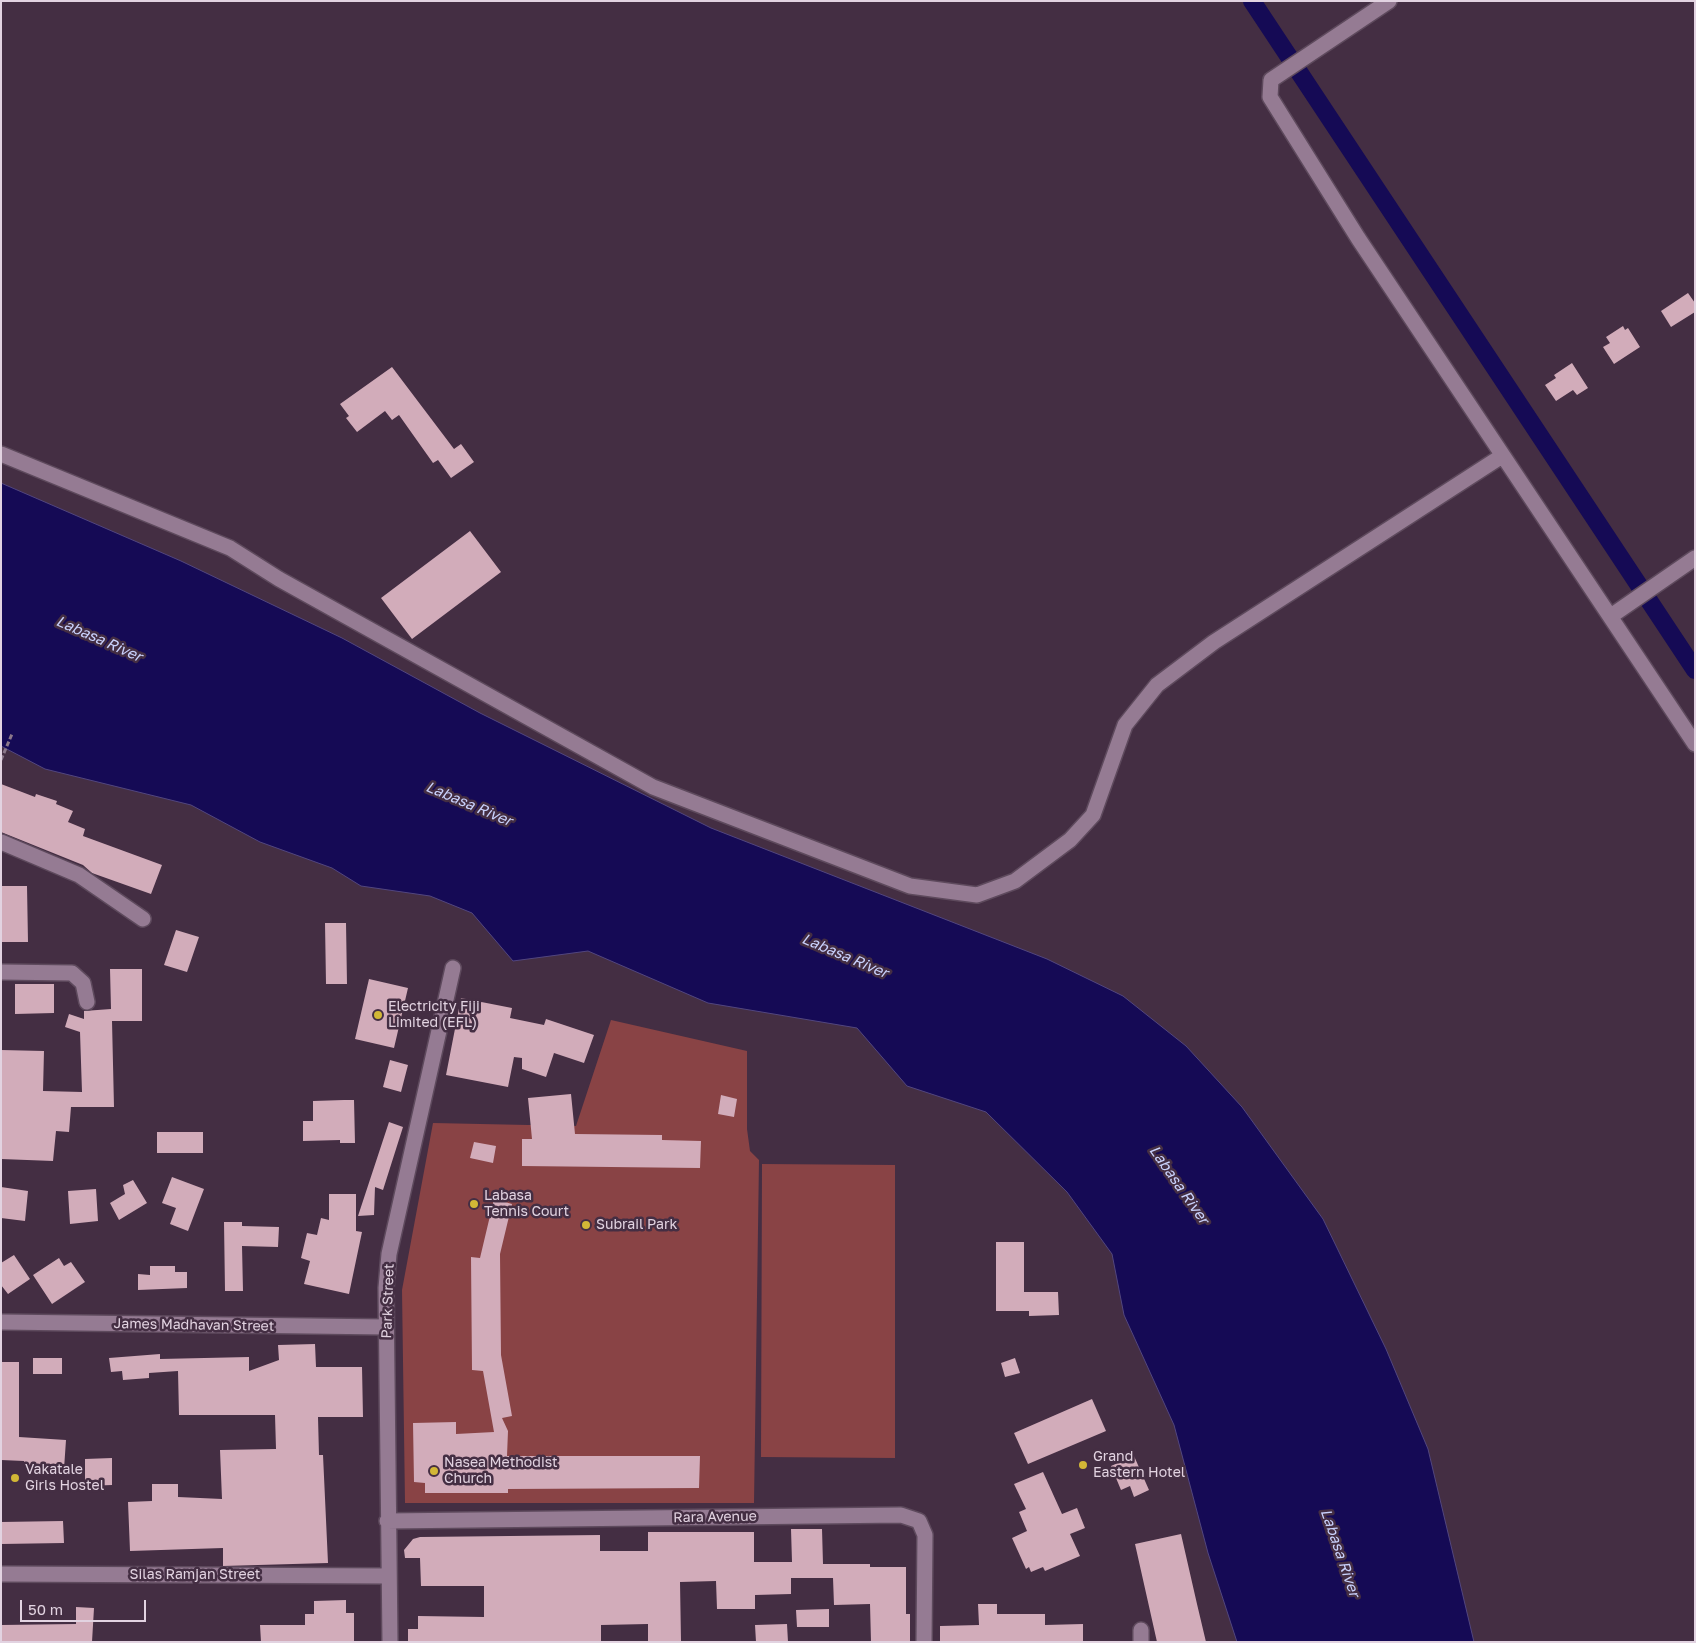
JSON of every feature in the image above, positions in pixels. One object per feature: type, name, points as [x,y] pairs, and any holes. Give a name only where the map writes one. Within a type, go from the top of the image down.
[{"type":"street","points":[[1388,1],[1271,80],[1270,97],[1363,246],[1695,744]]},
{"type":"street","points":[[1,454],[230,548],[279,579],[653,787],[910,886],[977,895],[1015,881],[1070,840],[1093,815],[1125,725],[1157,685],[1214,642],[1502,456]]},
{"type":"street","points":[[1611,616],[1695,558]]},
{"type":"street","points":[[1,842],[79,876],[143,920]]},
{"type":"street","name":"Park Street","points":[[390,1642],[386,1327],[386,1288],[389,1254],[453,968]]},
{"type":"street","points":[[1,972],[72,973],[83,983],[87,1002]]},
{"type":"street","name":"James Madhavan Street","points":[[1,1322],[386,1327]]},
{"type":"street","name":"Rara Avenue","points":[[387,1521],[901,1515],[919,1521],[925,1535],[924,1642]]},
{"type":"street","name":"Silas Ramjan Street","points":[[1,1574],[389,1576]]},
{"type":"path","points":[[1,760],[12,734]]},
{"type":"shaded area","name":"Subrail Park","points":[[611,1020],[747,1051],[747,1129],[750,1151],[759,1160],[754,1503],[405,1503],[402,1290],[433,1123],[576,1126]]},
{"type":"shaded area","points":[[762,1164],[895,1165],[895,1458],[761,1457]]},
{"type":"water","name":"Labasa River","points":[[1,483],[181,561],[342,638],[480,713],[711,828],[1047,959],[1123,996],[1186,1046],[1242,1107],[1323,1219],[1386,1349],[1428,1449],[1474,1642],[1237,1642],[1208,1553],[1174,1425],[1124,1315],[1112,1254],[1067,1192],[986,1112],[907,1086],[857,1028],[708,1003],[588,951],[513,961],[472,913],[430,896],[361,886],[332,868],[260,842],[191,805],[45,769],[1,746]]},
{"type":"building","points":[[1688,293],[1695,303],[1695,312],[1671,327],[1661,311]]},
{"type":"building","points":[[1623,326],[1625,330],[1628,328],[1640,347],[1614,364],[1603,347],[1610,343],[1606,337]]},
{"type":"building","points":[[1572,363],[1588,388],[1577,395],[1573,390],[1556,401],[1545,385],[1556,378],[1554,375]]},
{"type":"building","points":[[392,367],[454,449],[461,444],[474,462],[451,478],[438,460],[433,463],[399,415],[392,420],[385,411],[357,432],[346,418],[349,416],[340,404]]},
{"type":"building","points":[[470,531],[501,572],[412,639],[381,598]]},
{"type":"building","points":[[1,784],[35,797],[36,794],[57,801],[56,804],[73,811],[68,822],[85,829],[83,836],[162,865],[151,894],[92,873],[83,865],[1,832]]},
{"type":"building","points":[[1,886],[27,886],[28,942],[1,942]]},
{"type":"building","points":[[325,923],[346,923],[347,984],[326,984]]},
{"type":"building","points":[[176,930],[199,937],[187,972],[164,965]]},
{"type":"building","points":[[110,969],[142,969],[142,1021],[112,1021],[114,1107],[71,1107],[69,1132],[56,1131],[53,1161],[1,1159],[1,1050],[44,1051],[43,1091],[82,1092],[80,1032],[65,1027],[69,1014],[84,1019],[84,1011],[111,1009]]},
{"type":"building","points":[[369,979],[408,988],[394,1048],[355,1039]]},
{"type":"building","points":[[15,984],[54,984],[54,1013],[15,1014]]},
{"type":"building","points":[[461,998],[512,1008],[510,1018],[544,1025],[546,1019],[594,1035],[584,1063],[554,1053],[546,1077],[522,1069],[522,1058],[514,1057],[508,1087],[446,1075]]},
{"type":"building","points":[[390,1060],[408,1065],[401,1092],[383,1087]]},
{"type":"building","points":[[571,1094],[575,1134],[662,1135],[662,1140],[701,1141],[700,1168],[522,1166],[522,1139],[532,1139],[528,1098]]},
{"type":"building","points":[[721,1095],[737,1099],[734,1117],[718,1114]]},
{"type":"building","points":[[354,1100],[355,1143],[340,1143],[340,1140],[303,1141],[303,1121],[313,1121],[313,1101]]},
{"type":"building","points":[[389,1122],[403,1127],[383,1190],[375,1187],[374,1215],[358,1216]]},
{"type":"building","points":[[157,1132],[203,1132],[203,1153],[157,1153]]},
{"type":"building","points":[[474,1142],[496,1146],[493,1163],[470,1158]]},
{"type":"building","points":[[172,1177],[204,1189],[188,1231],[170,1224],[176,1208],[162,1203]]},
{"type":"building","points":[[133,1180],[147,1203],[119,1220],[110,1203],[125,1194],[123,1185]]},
{"type":"building","points":[[1,1187],[28,1191],[25,1221],[1,1218]]},
{"type":"building","points":[[96,1189],[98,1221],[70,1224],[68,1191]]},
{"type":"building","points":[[329,1194],[356,1194],[356,1231],[362,1232],[349,1294],[304,1284],[310,1261],[301,1258],[307,1233],[317,1235],[321,1218],[329,1220]]},
{"type":"building","points":[[494,1199],[512,1204],[500,1254],[501,1355],[512,1416],[502,1418],[508,1431],[507,1456],[700,1456],[699,1488],[508,1489],[508,1493],[425,1493],[425,1483],[414,1482],[413,1423],[456,1422],[456,1434],[494,1432],[483,1371],[472,1370],[471,1257],[480,1258]]},
{"type":"building","points":[[224,1222],[242,1222],[242,1226],[279,1227],[278,1247],[242,1246],[243,1291],[225,1291]]},
{"type":"building","points":[[996,1242],[1024,1242],[1024,1292],[1058,1292],[1059,1315],[1029,1316],[1029,1311],[996,1311]]},
{"type":"building","points":[[14,1255],[30,1279],[8,1294],[1,1285],[1,1263]]},
{"type":"building","points":[[59,1258],[64,1266],[71,1262],[85,1282],[52,1304],[33,1275]]},
{"type":"building","points":[[150,1266],[175,1266],[175,1272],[187,1272],[187,1288],[138,1290],[138,1274],[150,1275]]},
{"type":"building","points":[[315,1344],[316,1367],[362,1367],[363,1417],[318,1417],[319,1455],[323,1455],[328,1563],[223,1566],[223,1548],[130,1551],[128,1502],[152,1501],[152,1484],[178,1484],[178,1497],[222,1499],[220,1450],[276,1449],[275,1415],[179,1415],[178,1371],[149,1373],[149,1378],[123,1380],[122,1371],[111,1372],[109,1358],[160,1354],[160,1359],[249,1357],[249,1371],[279,1360],[278,1345]]},
{"type":"building","points":[[33,1358],[62,1358],[62,1374],[33,1374]]},
{"type":"building","points":[[1015,1358],[1020,1373],[1005,1377],[1001,1363]]},
{"type":"building","points":[[1,1362],[19,1362],[19,1437],[66,1440],[64,1469],[24,1467],[24,1461],[1,1460]]},
{"type":"building","points":[[1092,1399],[1106,1431],[1028,1464],[1014,1433]]},
{"type":"building","points":[[1134,1456],[1149,1490],[1134,1497],[1130,1486],[1121,1490],[1111,1466]]},
{"type":"building","points":[[112,1458],[112,1485],[85,1486],[85,1459]]},
{"type":"building","points":[[1043,1472],[1062,1514],[1077,1508],[1085,1528],[1070,1534],[1080,1556],[1045,1571],[1043,1567],[1031,1572],[1029,1567],[1026,1569],[1012,1538],[1027,1531],[1019,1512],[1026,1509],[1014,1484]]},
{"type":"building","points":[[63,1521],[64,1543],[1,1544],[1,1522]]},
{"type":"building","points":[[791,1529],[822,1529],[823,1564],[870,1564],[870,1567],[906,1567],[906,1614],[910,1614],[910,1642],[871,1642],[870,1604],[834,1605],[833,1578],[791,1578],[791,1594],[755,1595],[755,1609],[717,1609],[716,1581],[680,1582],[681,1641],[648,1641],[648,1624],[601,1625],[601,1642],[408,1642],[408,1629],[418,1629],[418,1616],[484,1617],[484,1586],[421,1586],[420,1558],[405,1558],[404,1550],[413,1539],[420,1537],[600,1535],[600,1551],[648,1551],[648,1532],[754,1532],[754,1562],[792,1562]]},
{"type":"building","points":[[1181,1534],[1206,1642],[1157,1642],[1135,1544]]},
{"type":"building","points":[[346,1600],[346,1613],[354,1613],[354,1642],[261,1642],[260,1625],[305,1625],[305,1614],[314,1614],[314,1601]]},
{"type":"building","points":[[978,1604],[997,1604],[997,1614],[1045,1614],[1045,1625],[1083,1624],[1083,1642],[940,1642],[940,1626],[979,1625]]},
{"type":"building","points":[[76,1607],[94,1608],[92,1642],[1,1642],[1,1625],[76,1624]]},
{"type":"building","points":[[829,1609],[829,1627],[797,1627],[796,1610]]},
{"type":"building","points":[[787,1624],[788,1642],[756,1642],[755,1625]]},
{"type":"waterway","points":[[1252,1],[1695,670]]},
{"type":"place","name":"Electricity Fiji Limited (EFL)","points":[[378,1015]]},
{"type":"place","name":"Labasa Tennis Court","points":[[474,1204]]},
{"type":"place","name":"Subrail Park","points":[[586,1225]]},
{"type":"place","name":"Grand Eastern Hotel","points":[[1083,1465]]},
{"type":"place","name":"Nasea Methodist Church","points":[[434,1471]]},
{"type":"place","name":"Vakatale Girls Hostel","points":[[15,1478]]}]
